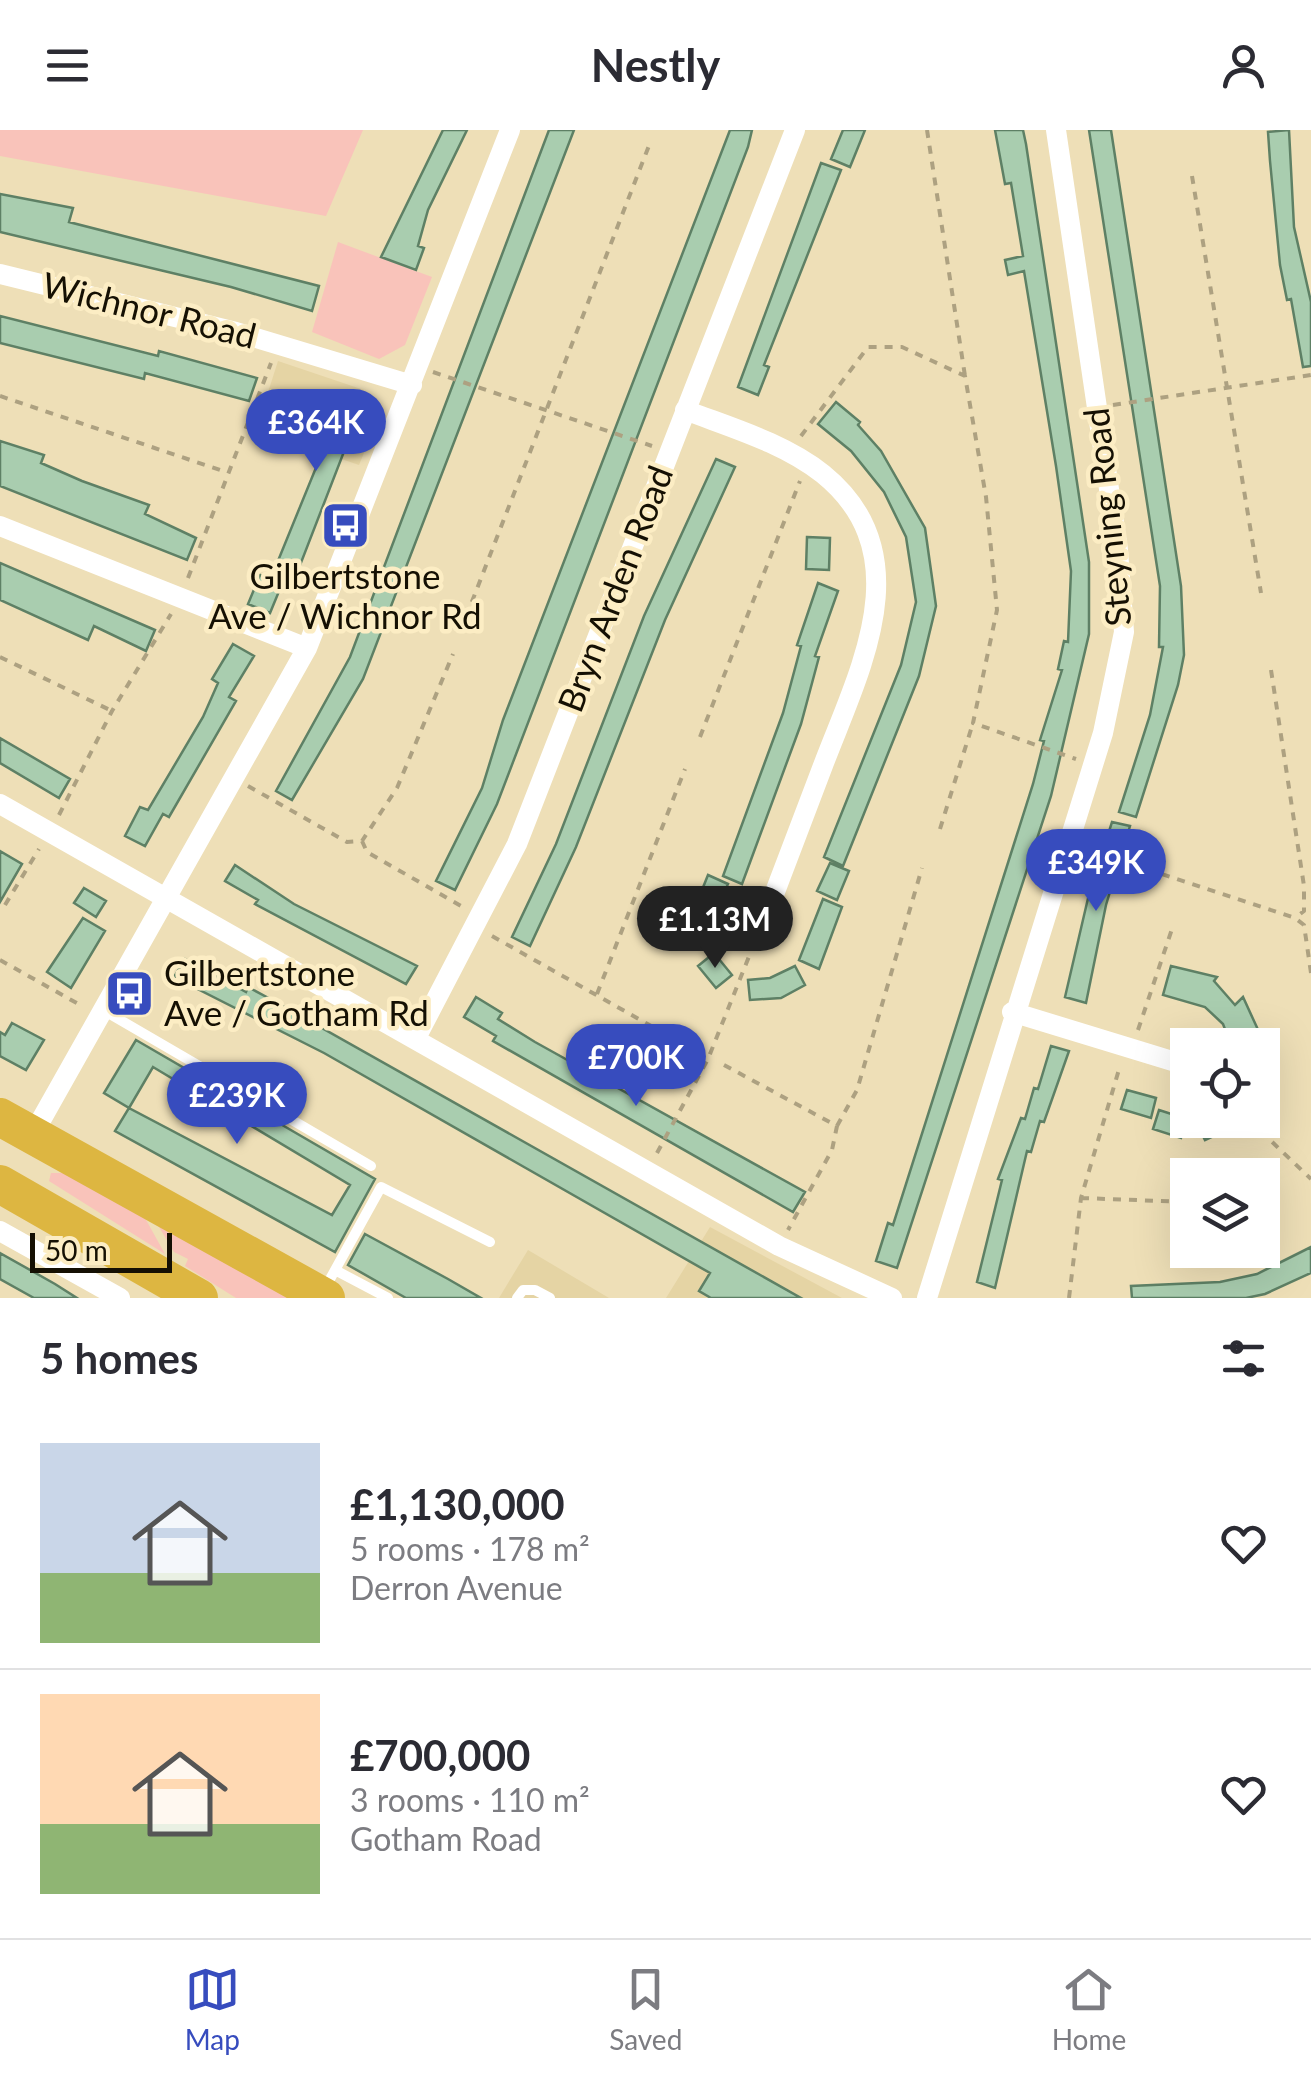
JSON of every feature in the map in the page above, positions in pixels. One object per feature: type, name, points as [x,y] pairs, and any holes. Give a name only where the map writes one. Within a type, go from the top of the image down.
[{"type":"highway","points":[[16,1126],[33,1180],[139,1248],[157,1274]]},
{"type":"highway","points":[[16,1126],[328,1288]]},
{"type":"highway","points":[[0,1184],[199,1298]]},
{"type":"street","points":[[16,1126],[101,1012],[168,900],[307,648],[510,130]]},
{"type":"street","name":"Bryn Arden Road","points":[[416,1038],[516,844],[795,130]]},
{"type":"street","name":"Steyning Road","points":[[927,1298],[1012,1012],[1092,764],[1124,632],[1098,407],[1056,130]]},
{"type":"street","name":"Wichnor Road","points":[[0,274],[416,376]]},
{"type":"street","points":[[685,410],[789,452],[808,464],[844,498],[861,524],[874,567],[877,611],[853,694],[759,934]]},
{"type":"street","points":[[0,526],[307,648]]},
{"type":"street","points":[[0,804],[779,1246],[892,1298]]},
{"type":"street","points":[[1012,1012],[1170,1060]]},
{"type":"street","points":[[26,1246],[49,1214]]},
{"type":"street","points":[[0,1231],[120,1298]]},
{"type":"lane","points":[[101,1012],[370,1166]]},
{"type":"lane","points":[[388,1298],[328,1288],[381,1187],[490,1242]]},
{"type":"lane","points":[[517,1298],[523,1290],[534,1290],[550,1298]]},
{"type":"path","points":[[928,130],[986,497],[997,610],[974,723],[940,829]]},
{"type":"path","points":[[466,617],[650,144]]},
{"type":"path","points":[[1192,176],[1262,592]]},
{"type":"path","points":[[5,904],[180,598],[278,345]]},
{"type":"path","points":[[789,452],[868,347],[902,347],[964,376]]},
{"type":"path","points":[[1098,407],[1311,375]]},
{"type":"path","points":[[416,376],[546,410],[669,452]]},
{"type":"path","points":[[0,396],[226,472]]},
{"type":"path","points":[[700,738],[780,524],[808,464]]},
{"type":"path","points":[[362,841],[397,788],[452,654]]},
{"type":"path","points":[[0,657],[112,711]]},
{"type":"path","points":[[1271,670],[1304,886],[1304,912],[1295,918]]},
{"type":"path","points":[[974,723],[1092,764]]},
{"type":"path","points":[[596,994],[685,769]]},
{"type":"path","points":[[235,778],[347,842],[362,841]]},
{"type":"path","points":[[362,841],[367,852],[477,922],[667,1034]]},
{"type":"path","points":[[1068,842],[1295,918],[1304,926],[1311,973]]},
{"type":"path","points":[[779,1246],[832,1150],[837,1126],[857,1090],[922,868]]},
{"type":"path","points":[[1070,1298],[1081,1198],[1173,926]]},
{"type":"path","points":[[648,1170],[708,1060],[759,934]]},
{"type":"path","points":[[0,960],[101,1012]]},
{"type":"path","points":[[724,1065],[837,1126]]},
{"type":"path","points":[[1268,1138],[1311,1179]]},
{"type":"path","points":[[1081,1198],[1170,1201]]},
{"type":"shaded area","points":[[0,130],[363,130],[326,216],[0,156]]},
{"type":"shaded area","points":[[338,242],[432,277],[405,345],[379,359],[312,332]]},
{"type":"shaded area","points":[[278,361],[364,390],[377,421],[359,465],[256,430]]},
{"type":"shaded area","points":[[51,1173],[64,1173],[145,1218],[165,1254],[49,1181]]},
{"type":"shaded area","points":[[162,1223],[297,1298],[236,1298],[185,1266],[188,1259],[174,1252],[159,1227]]},
{"type":"shaded area","points":[[710,1227],[842,1298],[666,1298]]},
{"type":"shaded area","points":[[528,1250],[609,1298],[499,1298]]},
{"type":"building","points":[[443,130],[467,130],[428,210],[418,246],[424,248],[416,270],[381,257]]},
{"type":"building","points":[[549,130],[574,130],[363,679],[292,800],[276,791],[350,657]]},
{"type":"building","points":[[730,130],[752,130],[748,147],[497,804],[455,890],[436,881],[482,788],[503,720]]},
{"type":"building","points":[[843,130],[865,130],[850,167],[831,159]]},
{"type":"building","points":[[995,130],[1023,130],[1026,144],[1089,562],[1089,634],[1051,796],[897,1268],[876,1261],[888,1223],[893,1225],[1033,784],[1044,741],[1040,740],[1062,670],[1058,669],[1064,641],[1068,642],[1071,571],[1024,271],[1008,275],[1005,260],[1023,256],[1011,183],[1005,184]]},
{"type":"building","points":[[1089,130],[1111,130],[1181,586],[1184,655],[1136,817],[1119,812],[1150,715],[1163,647],[1159,647],[1160,586]]},
{"type":"building","points":[[1289,130],[1294,227],[1311,302],[1311,366],[1303,367],[1291,299],[1287,300],[1280,265],[1268,132]]},
{"type":"building","points":[[821,163],[841,170],[764,365],[769,367],[758,395],[738,387]]},
{"type":"building","points":[[0,194],[73,208],[69,222],[319,286],[312,311],[231,287],[0,232]]},
{"type":"building","points":[[0,316],[158,356],[159,351],[257,378],[249,401],[145,373],[144,379],[0,343]]},
{"type":"building","points":[[318,392],[353,404],[357,418],[292,586],[271,578],[324,448],[284,436],[289,421],[303,424]]},
{"type":"building","points":[[836,402],[860,422],[858,425],[881,451],[925,528],[936,606],[919,676],[843,866],[824,857],[901,665],[916,602],[906,537],[884,492],[851,451],[818,424]]},
{"type":"building","points":[[0,441],[44,455],[41,463],[149,505],[145,514],[196,538],[187,560],[0,486]]},
{"type":"building","points":[[716,459],[735,467],[665,620],[576,847],[530,946],[512,937],[556,844],[644,616]]},
{"type":"building","points":[[807,537],[830,538],[829,570],[806,569]]},
{"type":"building","points":[[0,563],[155,630],[146,651],[94,626],[88,640],[0,600]]},
{"type":"building","points":[[260,575],[282,584],[270,613],[248,604]]},
{"type":"building","points":[[818,583],[838,591],[815,656],[819,657],[801,724],[742,884],[723,876],[783,713],[801,646],[797,645]]},
{"type":"building","points":[[233,644],[254,656],[229,697],[236,701],[169,817],[163,814],[145,846],[125,836],[140,807],[148,810],[203,717],[218,683],[212,679]]},
{"type":"building","points":[[0,738],[70,779],[59,798],[0,763]]},
{"type":"building","points":[[1112,822],[1130,826],[1106,905],[1086,1003],[1065,997],[1089,894]]},
{"type":"building","points":[[0,851],[22,864],[0,902]]},
{"type":"building","points":[[830,863],[849,871],[837,900],[817,891]]},
{"type":"building","points":[[235,865],[294,904],[417,966],[406,984],[255,904],[258,900],[225,881]]},
{"type":"building","points":[[708,875],[728,884],[713,918],[714,943],[693,944],[692,915]]},
{"type":"building","points":[[84,888],[106,901],[96,917],[74,903]]},
{"type":"building","points":[[823,899],[842,907],[819,969],[799,960]]},
{"type":"building","points":[[83,918],[105,931],[71,988],[47,972]]},
{"type":"building","points":[[714,953],[732,975],[716,988],[698,966]]},
{"type":"building","points":[[185,959],[246,992],[248,987],[274,1001],[801,1298],[711,1298],[699,1291],[710,1273],[324,1053],[174,977]]},
{"type":"building","points":[[795,966],[805,985],[781,998],[750,1000],[748,980],[770,978]]},
{"type":"building","points":[[1171,966],[1217,977],[1214,981],[1235,1005],[1243,997],[1257,1028],[1225,1028],[1205,1007],[1163,995]]},
{"type":"building","points":[[476,997],[502,1013],[498,1019],[535,1042],[805,1192],[793,1212],[493,1041],[496,1036],[464,1017]]},
{"type":"building","points":[[12,1023],[44,1040],[26,1070],[0,1056],[0,1032],[5,1035]]},
{"type":"building","points":[[136,1040],[375,1179],[335,1252],[115,1131],[129,1108],[104,1093]],"holes":[[[153,1067],[350,1185],[332,1215],[129,1108]]]},
{"type":"building","points":[[1051,1046],[1069,1051],[1044,1122],[1040,1121],[1031,1152],[1027,1151],[995,1288],[977,1282],[1002,1180],[998,1179],[1021,1118],[1025,1119],[1034,1088],[1038,1089]]},
{"type":"building","points":[[1127,1090],[1156,1098],[1151,1118],[1121,1109]]},
{"type":"building","points":[[1159,1110],[1170,1114],[1170,1134],[1153,1129]]},
{"type":"building","points":[[365,1234],[481,1298],[406,1298],[348,1265]]},
{"type":"building","points":[[1311,1247],[1311,1273],[1265,1294],[1246,1298],[1132,1298],[1131,1286],[1220,1282],[1280,1268],[1280,1262]]},
{"type":"building","points":[[0,1253],[77,1298],[34,1298],[0,1279]]},
{"type":"place","name":"Gilbertstone Ave / Wichnor Rd","points":[[345,525]]},
{"type":"place","name":"Gilbertstone Ave / Gotham Rd","points":[[129,994]]}]
